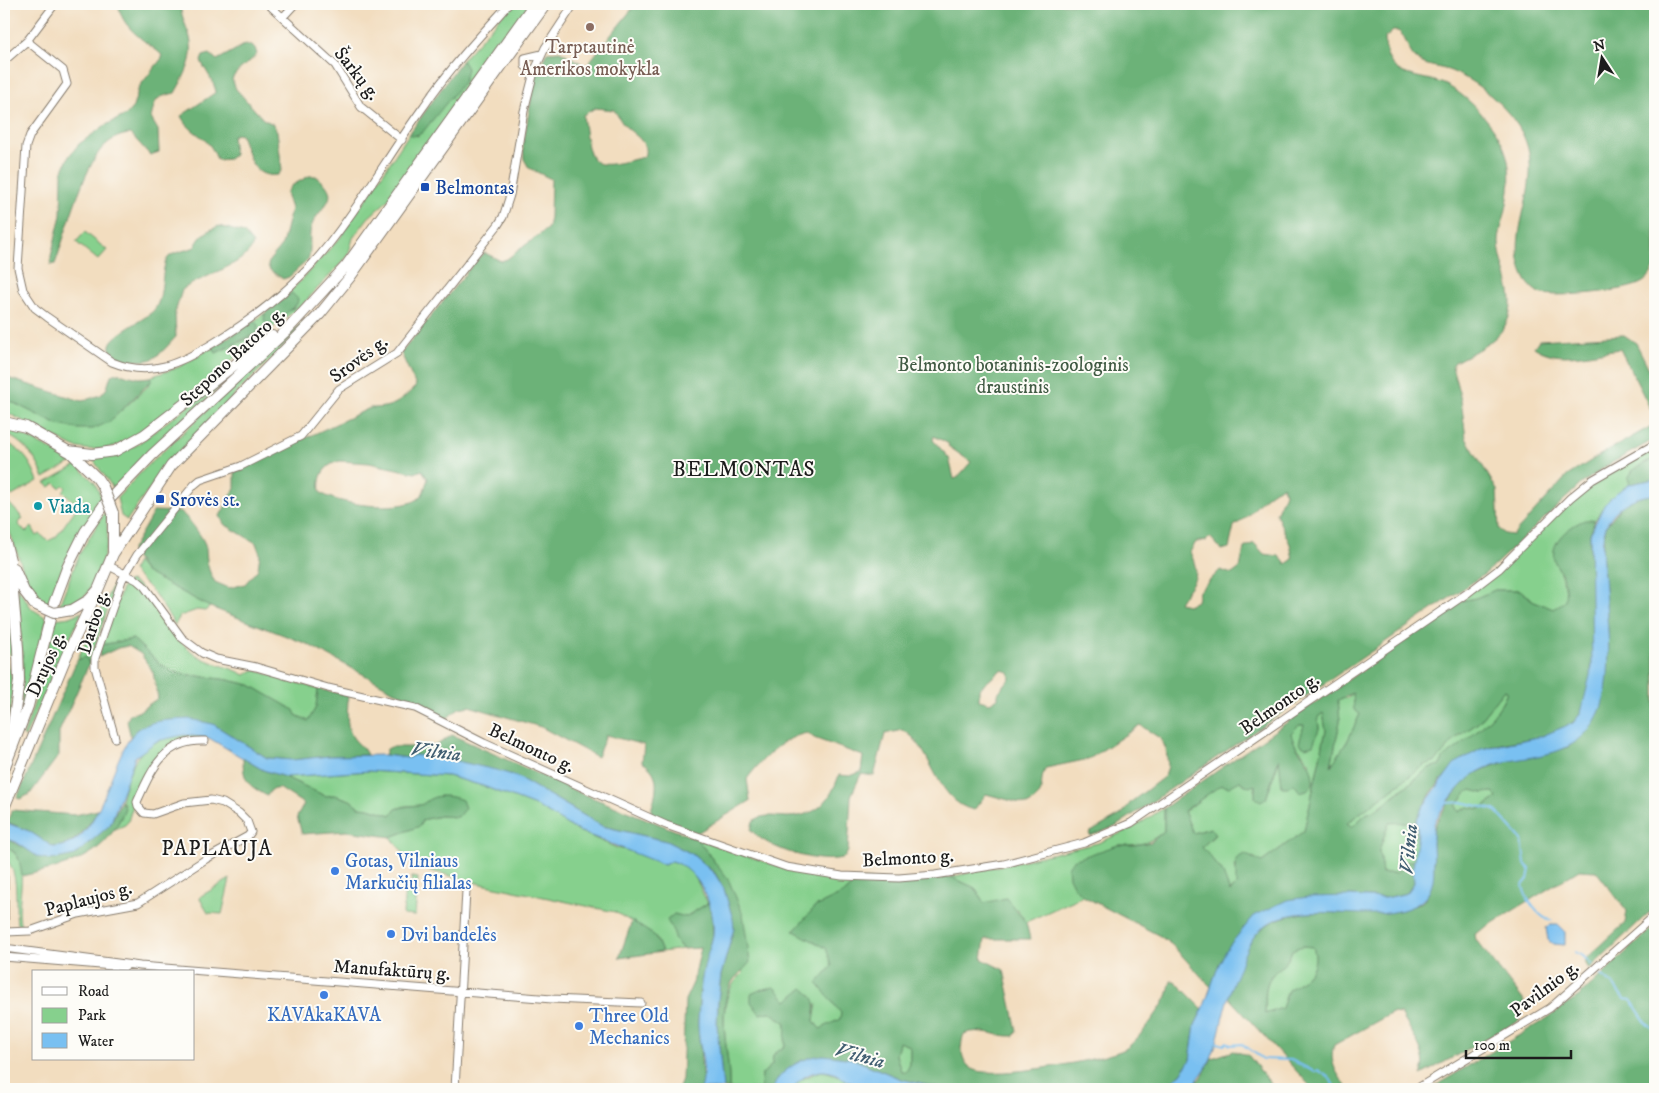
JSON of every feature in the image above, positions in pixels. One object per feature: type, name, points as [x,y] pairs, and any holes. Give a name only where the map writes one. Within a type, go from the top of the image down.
[{"type":"main road","name":"Stepono Batoro g.","points":[[8,758],[36,680],[57,594],[67,568],[85,532],[104,505],[129,477],[308,308],[346,266],[534,4]]},
{"type":"main road","name":"Stepono Batoro g.","points":[[113,554],[171,466],[320,314],[350,277],[546,4]]},
{"type":"main road","points":[[68,451],[103,453],[133,443],[308,308]]},
{"type":"main road","points":[[4,416],[68,451],[97,478],[113,513],[113,554]]},
{"type":"main road","points":[[4,422],[26,427]]},
{"type":"main road","points":[[4,537],[10,560],[19,681],[8,758],[4,769]]},
{"type":"main road","name":"Drujos g.","points":[[4,808],[66,657],[113,554]]},
{"type":"main road","points":[[10,560],[24,591],[34,604],[54,613],[72,610],[89,600],[98,590]]},
{"type":"street","points":[[4,61],[27,41],[55,4]]},
{"type":"street","name":"Šarkų g.","points":[[268,4],[335,64],[361,107],[402,140]]},
{"type":"street","points":[[283,17],[295,4]]},
{"type":"street","name":"Stepono Batoro g.","points":[[27,41],[56,63],[67,80],[65,89],[30,135],[26,146],[18,268],[23,290],[35,308],[112,362],[121,366],[146,369],[172,365],[187,360],[264,310],[328,246],[424,106],[464,53],[509,4]]},
{"type":"street","name":"Srovės g.","points":[[126,574],[135,558],[200,480],[241,466],[293,441],[311,426],[339,389],[397,353],[503,217],[510,195],[524,110],[534,72],[542,54],[574,4]]},
{"type":"street","name":"Srovės g.","points":[[534,72],[525,66],[525,58],[542,54]]},
{"type":"street","name":"Belmonto g.","points":[[109,566],[144,586],[182,638],[202,653],[216,659],[256,667],[328,688],[414,708],[438,718],[478,740],[658,822],[786,867],[842,876],[899,878],[935,876],[1004,864],[1084,843],[1131,824],[1468,592],[1499,569],[1570,498],[1592,480],[1655,444]]},
{"type":"street","name":"Darbo g.","points":[[115,738],[94,658],[126,574]]},
{"type":"street","name":"Paplaujos g.","points":[[6,932],[30,931],[78,914],[138,903],[206,859],[248,836],[251,832],[247,821],[223,803],[211,800],[184,803],[152,814],[144,813],[138,806],[147,782],[168,750],[180,743],[205,741]]},
{"type":"street","points":[[4,877],[6,932],[4,948]]},
{"type":"street","points":[[454,1089],[466,891]]},
{"type":"street","name":"Pavilnio g.","points":[[1416,1089],[1550,1008],[1655,915]]},
{"type":"street","name":"Manufaktūrų g.","points":[[4,948],[140,966],[191,970]]},
{"type":"street","name":"Manufaktūrų g.","points":[[4,957],[108,967],[140,966]]},
{"type":"street","name":"Manufaktūrų g.","points":[[195,970],[587,1002],[641,1003]]},
{"type":"green space","points":[[119,4],[180,4],[191,42],[191,58],[175,93],[159,98],[155,103],[151,118],[158,130],[159,152],[150,155],[131,134],[117,137],[102,148],[85,177],[55,264],[51,265],[51,256],[61,215],[62,173],[69,156],[79,144],[104,126],[126,115],[133,107],[139,87],[162,58],[161,54],[128,26],[120,12]]},
{"type":"green space","points":[[512,4],[529,4],[388,200],[368,218],[353,238],[348,256],[303,304],[137,435],[115,446],[99,449],[74,447],[4,411],[4,398],[58,425],[109,422],[148,386],[152,380],[150,377],[179,367],[213,347],[216,353],[254,336],[257,333],[258,325],[254,321],[265,313],[264,316],[294,308],[298,299],[292,294],[286,296],[340,238],[409,134],[418,136],[462,60]]},
{"type":"green space","name":"Belmonto botaninis-zoologinis draustinis","points":[[636,4],[898,4],[904,7],[911,4],[1655,4],[1655,267],[1643,282],[1624,289],[1610,291],[1552,295],[1540,293],[1531,286],[1526,280],[1519,262],[1518,243],[1529,186],[1530,166],[1527,146],[1518,126],[1497,101],[1470,81],[1451,71],[1426,65],[1415,58],[1398,31],[1393,31],[1385,38],[1386,52],[1390,62],[1396,69],[1413,76],[1444,84],[1463,96],[1490,123],[1507,156],[1510,180],[1509,194],[1499,242],[1510,294],[1510,314],[1502,331],[1496,337],[1455,362],[1452,366],[1461,400],[1466,438],[1497,490],[1499,529],[1505,534],[1513,535],[1567,476],[1655,424],[1655,439],[1606,466],[1580,485],[1486,573],[1115,827],[1090,836],[1089,833],[1122,814],[1131,802],[1165,776],[1168,766],[1166,749],[1161,739],[1140,725],[1089,759],[1046,768],[1038,796],[1027,805],[986,794],[974,810],[961,805],[950,796],[912,737],[902,730],[885,734],[874,776],[861,774],[851,796],[848,851],[845,857],[835,859],[822,859],[795,854],[769,844],[751,830],[753,821],[761,817],[798,816],[815,810],[827,800],[839,775],[850,776],[861,772],[863,756],[814,738],[808,733],[799,735],[774,750],[747,779],[750,801],[697,833],[650,815],[656,779],[649,767],[642,762],[644,745],[606,735],[597,757],[541,727],[469,706],[459,708],[446,719],[307,644],[210,607],[145,572],[131,551],[154,511],[181,512],[203,539],[209,569],[215,582],[229,588],[245,584],[258,569],[260,554],[256,543],[224,524],[220,516],[235,488],[235,471],[370,408],[385,407],[396,403],[416,386],[401,353],[479,257],[485,253],[501,261],[507,259],[548,228],[551,179],[529,168],[524,159],[523,146],[535,77],[547,52],[560,51],[586,66]],"holes":[[[595,108],[614,110],[623,124],[645,146],[644,157],[613,164],[596,162],[591,156],[588,147],[583,115]],[[934,436],[949,444],[948,446],[971,462],[957,478],[954,479],[949,458],[933,440]],[[340,461],[369,463],[415,473],[422,470],[428,479],[422,495],[410,503],[383,506],[353,503],[328,497],[320,492],[321,476],[326,468]],[[1283,486],[1285,493],[1276,514],[1290,544],[1293,559],[1286,564],[1279,556],[1264,554],[1254,543],[1244,548],[1240,568],[1232,574],[1220,570],[1199,591],[1197,601],[1187,605],[1179,603],[1192,584],[1196,574],[1190,552],[1196,542],[1206,541],[1210,537],[1222,550],[1229,548],[1234,526],[1268,495]],[[1001,670],[1009,672],[1010,678],[998,693],[998,698],[990,703],[979,700],[979,689]]]},
{"type":"green space","points":[[246,44],[255,48],[257,54],[232,79],[236,89],[263,119],[273,124],[277,131],[282,170],[278,175],[262,173],[252,164],[241,135],[236,134],[232,136],[234,155],[229,159],[217,160],[214,151],[205,140],[185,123],[181,116],[216,92],[212,80],[201,61],[203,56],[210,54],[217,60]]},
{"type":"green space","points":[[462,60],[467,68],[464,81],[422,133],[413,136],[409,134]]},
{"type":"green space","points":[[309,176],[316,176],[325,184],[330,197],[314,220],[311,228],[308,260],[289,277],[283,279],[270,270],[268,266],[269,261],[282,245],[291,209],[286,193],[291,186]]},
{"type":"green space","points":[[219,226],[244,233],[253,244],[249,251],[233,264],[182,290],[175,313],[176,337],[157,356],[149,360],[135,361],[114,355],[110,345],[116,336],[150,314],[158,304],[165,265],[170,256],[195,247],[204,234]]},
{"type":"green space","points":[[85,232],[107,250],[98,260],[76,242]]},
{"type":"green space","points":[[292,293],[298,299],[297,304],[273,324],[267,324],[264,321],[265,313]]},
{"type":"green space","points":[[308,317],[310,319],[168,463],[127,520],[121,516],[117,498],[147,466]]},
{"type":"green space","points":[[254,321],[258,325],[257,333],[216,353],[213,347]]},
{"type":"green space","points":[[1624,335],[1636,343],[1655,381],[1655,418],[1620,349],[1565,356],[1543,352],[1534,347],[1539,340]]},
{"type":"green space","points":[[243,365],[113,488],[92,458],[112,455],[135,446]]},
{"type":"green space","points":[[117,373],[139,378],[150,377],[152,380],[109,422],[93,429],[79,429],[58,425],[4,398],[4,377],[82,401],[101,395],[107,388],[111,375]]},
{"type":"green space","points":[[4,426],[74,461],[44,478],[37,463],[28,451],[18,441],[4,433]]},
{"type":"green space","points":[[4,441],[16,448],[25,457],[38,481],[12,496],[4,488]]},
{"type":"green space","points":[[1655,447],[1655,458],[1644,463],[1628,478],[1630,484],[1610,500],[1595,520],[1585,521],[1574,527],[1561,537],[1556,545],[1556,562],[1563,581],[1566,601],[1553,609],[1532,600],[1520,590],[1495,590],[1476,598],[1461,601],[1581,493],[1602,477]]},
{"type":"green space","points":[[1655,458],[1655,479],[1630,484],[1628,478],[1633,470]]},
{"type":"green space","points":[[77,465],[95,483],[102,499],[65,561],[49,607],[37,600],[31,592],[4,516],[4,498],[23,518],[18,524],[26,532],[32,527],[37,536],[40,534],[48,541],[56,537],[78,506],[63,491],[66,488],[63,485],[60,488],[55,483],[50,487],[45,483]]},
{"type":"green space","points":[[1655,495],[1655,907],[1589,969],[1585,962],[1587,958],[1625,923],[1627,911],[1596,871],[1579,870],[1475,934],[1476,940],[1524,1001],[1519,1021],[1421,1075],[1423,1060],[1418,1044],[1401,1014],[1392,1013],[1334,1045],[1332,1051],[1333,1063],[1348,1089],[1313,1089],[1228,997],[1248,946],[1258,932],[1273,921],[1291,915],[1330,912],[1390,912],[1419,904],[1429,893],[1431,885],[1433,836],[1436,823],[1465,781],[1474,774],[1499,764],[1569,747],[1607,681],[1608,632],[1602,550],[1606,526],[1623,504],[1640,496]],"holes":[[[1472,790],[1483,793],[1493,792],[1497,798],[1480,809],[1468,807],[1459,812],[1456,806],[1467,792]],[[1302,946],[1313,947],[1315,954],[1313,967],[1300,982],[1288,990],[1282,1008],[1265,1014],[1266,991],[1270,978],[1285,963],[1292,950]]]},
{"type":"green space","points":[[106,510],[108,541],[103,559],[87,594],[73,605],[58,608],[79,555]]},
{"type":"green space","points":[[1585,520],[1595,520],[1590,534],[1593,649],[1587,694],[1581,712],[1574,721],[1564,728],[1535,737],[1491,746],[1469,756],[1441,780],[1427,800],[1416,822],[1389,823],[1379,850],[1382,873],[1396,873],[1407,862],[1414,860],[1414,883],[1407,893],[1386,898],[1349,896],[1243,928],[1219,964],[1211,987],[1172,945],[1160,936],[1083,896],[1074,887],[1069,877],[1068,867],[1073,860],[1118,845],[1135,845],[1151,842],[1164,831],[1164,808],[1461,601],[1476,598],[1495,590],[1520,590],[1532,600],[1553,609],[1565,601],[1562,574],[1554,561],[1555,547],[1567,530]],"holes":[[[1504,690],[1507,691],[1504,699],[1490,718],[1461,745],[1444,757],[1440,765],[1429,768],[1378,809],[1366,814],[1352,827],[1347,823],[1424,765],[1436,761],[1457,737],[1478,723]],[[1353,693],[1354,710],[1360,714],[1348,740],[1331,766],[1340,721],[1338,700]],[[1323,713],[1326,731],[1304,831],[1262,862],[1244,854],[1236,859],[1236,886],[1230,892],[1222,871],[1202,847],[1215,834],[1211,828],[1193,833],[1184,811],[1221,785],[1229,787],[1240,781],[1249,787],[1255,785],[1255,798],[1261,801],[1266,799],[1279,758],[1282,787],[1289,787],[1294,784],[1300,792],[1307,790],[1313,784],[1313,775],[1308,762],[1296,746],[1291,733],[1299,725],[1304,725],[1299,743],[1305,747],[1313,745],[1319,729],[1318,717]]]},
{"type":"green space","points":[[137,562],[145,572],[210,607],[205,611],[197,610],[180,616],[175,625],[154,593],[132,571]]},
{"type":"green space","points":[[117,576],[119,576],[89,664],[88,660],[81,658],[77,660]]},
{"type":"green space","points":[[7,581],[16,669],[10,654],[4,650]]},
{"type":"green space","points":[[131,581],[139,586],[183,644],[202,658],[245,675],[254,670],[318,689],[316,707],[309,721],[296,715],[293,710],[250,685],[176,673],[161,665],[133,639],[101,645],[124,583]]},
{"type":"green space","points":[[17,586],[32,609],[47,618],[21,715],[23,662]]},
{"type":"green space","points":[[82,612],[25,737],[23,736],[39,689],[55,619],[70,617]]},
{"type":"green space","points":[[133,639],[161,665],[176,673],[250,685],[294,710],[296,715],[308,721],[316,707],[318,689],[348,695],[348,727],[354,739],[367,755],[329,756],[292,760],[267,758],[213,724],[138,729],[131,738],[127,721],[130,714],[138,712],[158,698],[153,672],[141,654],[128,646],[118,648],[99,657],[101,645]]},
{"type":"green space","points":[[4,657],[12,680],[12,697],[8,722],[8,705],[4,701]]},
{"type":"green space","points":[[86,657],[89,664],[59,732],[59,755],[30,794],[20,799],[17,798],[77,660]]},
{"type":"green space","points":[[1504,690],[1507,690],[1504,699],[1491,718],[1461,745],[1444,757],[1440,765],[1429,768],[1377,809],[1366,814],[1352,827],[1347,823],[1424,765],[1436,761],[1457,737],[1478,723]]},
{"type":"green space","points":[[1353,693],[1360,714],[1348,740],[1331,767],[1340,721],[1338,699],[1347,698]]},
{"type":"green space","points":[[1323,713],[1326,730],[1304,831],[1262,862],[1253,857],[1235,866],[1238,877],[1236,886],[1229,892],[1222,871],[1202,847],[1215,835],[1211,828],[1193,833],[1184,812],[1221,784],[1240,781],[1245,785],[1255,785],[1254,790],[1261,801],[1266,799],[1280,757],[1282,786],[1310,763],[1292,740],[1291,733],[1299,725],[1305,725],[1301,733],[1319,729],[1318,717]]},
{"type":"green space","points":[[184,735],[209,738],[183,740],[166,748],[145,778],[134,802],[128,822],[113,830],[121,818],[124,803],[121,801],[125,787],[133,764],[139,755],[157,742]]},
{"type":"green space","points":[[452,735],[578,792],[697,839],[729,881],[743,914],[750,962],[732,982],[727,994],[724,1021],[729,1089],[723,1089],[717,1025],[721,975],[734,928],[724,889],[715,873],[692,854],[666,841],[602,826],[516,776],[448,759],[414,755],[408,758],[385,755],[387,749],[391,747],[429,747],[437,745]]},
{"type":"green space","points":[[243,758],[263,770],[285,777],[325,796],[335,795],[350,800],[359,807],[391,815],[396,809],[420,805],[434,797],[442,796],[462,800],[465,808],[458,817],[440,816],[422,820],[420,826],[391,837],[347,831],[302,834],[297,817],[304,804],[279,788],[271,790],[267,796],[255,789],[248,782],[244,773]]},
{"type":"green space","points":[[369,771],[448,776],[483,786],[538,807],[576,830],[617,848],[634,852],[664,865],[672,861],[680,864],[687,868],[695,878],[708,903],[685,917],[674,914],[675,938],[683,949],[662,952],[655,936],[615,912],[477,883],[413,866],[391,837],[419,826],[422,820],[440,816],[458,817],[447,798],[441,796],[421,805],[405,806],[396,809],[391,815],[359,807],[350,800],[335,795],[325,796],[285,777]]},
{"type":"green space","points":[[1472,790],[1483,793],[1493,792],[1497,798],[1480,809],[1468,807],[1459,812],[1456,806],[1467,792]]},
{"type":"green space","points":[[121,801],[125,808],[108,839],[84,857],[70,863],[22,876],[16,854],[4,847],[4,838],[51,860],[110,825]]},
{"type":"green space","points":[[1164,808],[1164,831],[1153,839],[1142,843],[1117,845],[1074,887],[1083,896],[1026,922],[1017,909],[984,903],[975,888],[951,877],[1098,843],[1133,828]]},
{"type":"green space","points":[[12,810],[75,815],[98,810],[90,823],[74,840],[61,846],[53,847],[29,831],[7,822]]},
{"type":"green space","points":[[1416,822],[1418,849],[1414,860],[1406,862],[1396,873],[1382,873],[1379,850],[1389,823]]},
{"type":"green space","points":[[697,839],[801,874],[859,880],[844,893],[815,907],[832,966],[818,983],[841,1013],[840,1019],[820,1030],[814,1021],[817,1004],[787,1001],[782,998],[770,1012],[786,1023],[785,1046],[773,1055],[772,1065],[762,1074],[761,1089],[729,1089],[724,1027],[725,1012],[727,997],[733,984],[743,973],[719,868]]},
{"type":"green space","points":[[4,847],[14,852],[19,860],[22,881],[19,905],[21,926],[17,924],[15,880],[13,871],[4,856]]},
{"type":"green space","points":[[412,877],[418,878],[415,916],[403,915],[405,884],[411,884]]},
{"type":"green space","points":[[951,877],[975,888],[984,903],[1006,898],[1026,922],[1030,939],[985,939],[982,959],[1004,970],[1017,1031],[1014,1036],[982,1032],[964,1034],[962,1039],[962,1055],[970,1068],[987,1072],[1026,1070],[1074,1063],[1125,1049],[1142,1033],[1167,996],[1171,981],[1175,981],[1203,1009],[1195,1025],[1190,1060],[1181,1074],[1170,1082],[1136,1089],[942,1089],[901,1079],[853,1059],[802,1060],[784,1072],[773,1089],[761,1089],[762,1074],[772,1065],[773,1055],[785,1046],[786,1023],[770,1012],[760,1014],[751,1002],[751,994],[762,989],[775,987],[787,1001],[803,988],[814,999],[814,1021],[820,1029],[840,1019],[841,1013],[817,983],[832,966],[826,948],[794,931],[815,907],[844,893],[859,880],[910,881]],"holes":[[[899,1042],[910,1046],[910,1064],[906,1072],[901,1071],[896,1055]]]},
{"type":"green space","points":[[230,879],[222,914],[208,913],[200,899],[201,896]]},
{"type":"green space","points":[[708,903],[712,916],[713,935],[700,989],[698,1024],[703,1085],[701,1089],[678,1089],[682,1079],[685,1000],[693,983],[701,948],[683,949],[674,939],[674,933],[667,920],[674,914],[686,917]]},
{"type":"green space","points":[[632,921],[655,936],[662,952],[619,958]]},
{"type":"green space","points":[[1655,925],[1654,1089],[1430,1089],[1546,1019],[1579,996]]},
{"type":"green space","points":[[1302,946],[1313,947],[1315,961],[1313,967],[1300,982],[1288,990],[1282,1008],[1265,1014],[1266,991],[1270,978],[1285,963],[1292,950]]},
{"type":"green space","points":[[899,1042],[910,1046],[910,1064],[907,1072],[901,1071],[896,1055]]},
{"type":"green space","points":[[1233,1051],[1248,1055],[1275,1089],[1188,1089],[1202,1077],[1212,1058]]},
{"type":"green space","points":[[820,1071],[861,1084],[864,1089],[793,1089],[800,1080]]},
{"type":"water","points":[[1655,479],[1655,495],[1640,497],[1619,508],[1609,520],[1604,533],[1602,551],[1609,664],[1604,698],[1599,713],[1587,732],[1571,745],[1554,752],[1499,763],[1482,770],[1462,785],[1434,824],[1432,886],[1422,901],[1412,907],[1382,914],[1305,913],[1287,916],[1271,922],[1257,933],[1246,950],[1229,994],[1211,1058],[1198,1079],[1188,1089],[1136,1089],[1170,1082],[1181,1074],[1190,1060],[1195,1025],[1203,1009],[1219,964],[1228,947],[1254,916],[1287,900],[1308,897],[1349,896],[1386,898],[1407,893],[1414,883],[1413,867],[1418,833],[1416,822],[1422,808],[1454,764],[1481,749],[1542,736],[1573,723],[1581,713],[1592,667],[1590,534],[1604,505],[1616,493],[1630,484]]},
{"type":"water","points":[[189,719],[213,724],[267,758],[292,760],[329,756],[385,755],[408,758],[414,755],[448,759],[496,770],[516,776],[602,826],[666,841],[692,854],[715,874],[724,889],[733,919],[734,928],[721,975],[718,1000],[717,1025],[723,1089],[701,1089],[703,1064],[698,1029],[699,1001],[704,968],[713,935],[713,924],[712,913],[698,881],[682,865],[672,861],[664,865],[576,830],[538,807],[483,786],[448,776],[369,771],[285,777],[263,770],[209,738],[184,735],[157,741],[135,757],[110,825],[75,855],[51,860],[38,857],[16,842],[4,838],[4,822],[29,831],[53,847],[71,843],[84,831],[95,815],[120,755],[129,739],[140,728],[152,723],[164,720]]},
{"type":"water","points":[[1550,925],[1558,925],[1565,932],[1565,945],[1553,944],[1548,940],[1546,928]]},
{"type":"water","points":[[824,1055],[853,1059],[901,1079],[942,1089],[864,1089],[835,1073],[819,1071],[804,1077],[793,1089],[773,1089],[780,1076],[793,1065],[809,1058]]},
{"type":"waterway","points":[[1447,803],[1462,802],[1495,810],[1522,840],[1525,864],[1530,869],[1528,879],[1523,885],[1524,890],[1537,912],[1552,920]]},
{"type":"waterway","points":[[1575,952],[1583,956],[1591,964]]},
{"type":"waterway","points":[[1599,974],[1613,984],[1624,999],[1631,1000],[1647,1024],[1655,1030]]},
{"type":"waterway","points":[[1215,1042],[1224,1045],[1227,1042],[1230,1045],[1242,1044],[1263,1059],[1291,1060],[1315,1072],[1318,1070],[1331,1079],[1335,1089]]},
{"type":"place","name":"Tarptautinė Amerikos mokykla","points":[[590,27]]},
{"type":"place","name":"Belmontas","points":[[425,187]]},
{"type":"place","name":"Srovės st.","points":[[160,499]]},
{"type":"place","name":"Viada","points":[[38,506]]},
{"type":"place","name":"Gotas, Vilniaus Markučių filialas","points":[[335,871]]},
{"type":"place","name":"Dvi bandelės","points":[[391,934]]},
{"type":"place","name":"KAVAkaKAVA","points":[[324,995]]},
{"type":"place","name":"Three Old Mechanics","points":[[579,1026]]},
{"type":"district","name":"BELMONTAS","points":[[744,469]]},
{"type":"district","name":"PAPLAUJA","points":[[217,848]]},
{"type":"water label","name":"Vilnia","points":[[436,751]]},
{"type":"water label","name":"Vilnia","points":[[1408,849]]},
{"type":"water label","name":"Vilnia","points":[[860,1055]]}]
